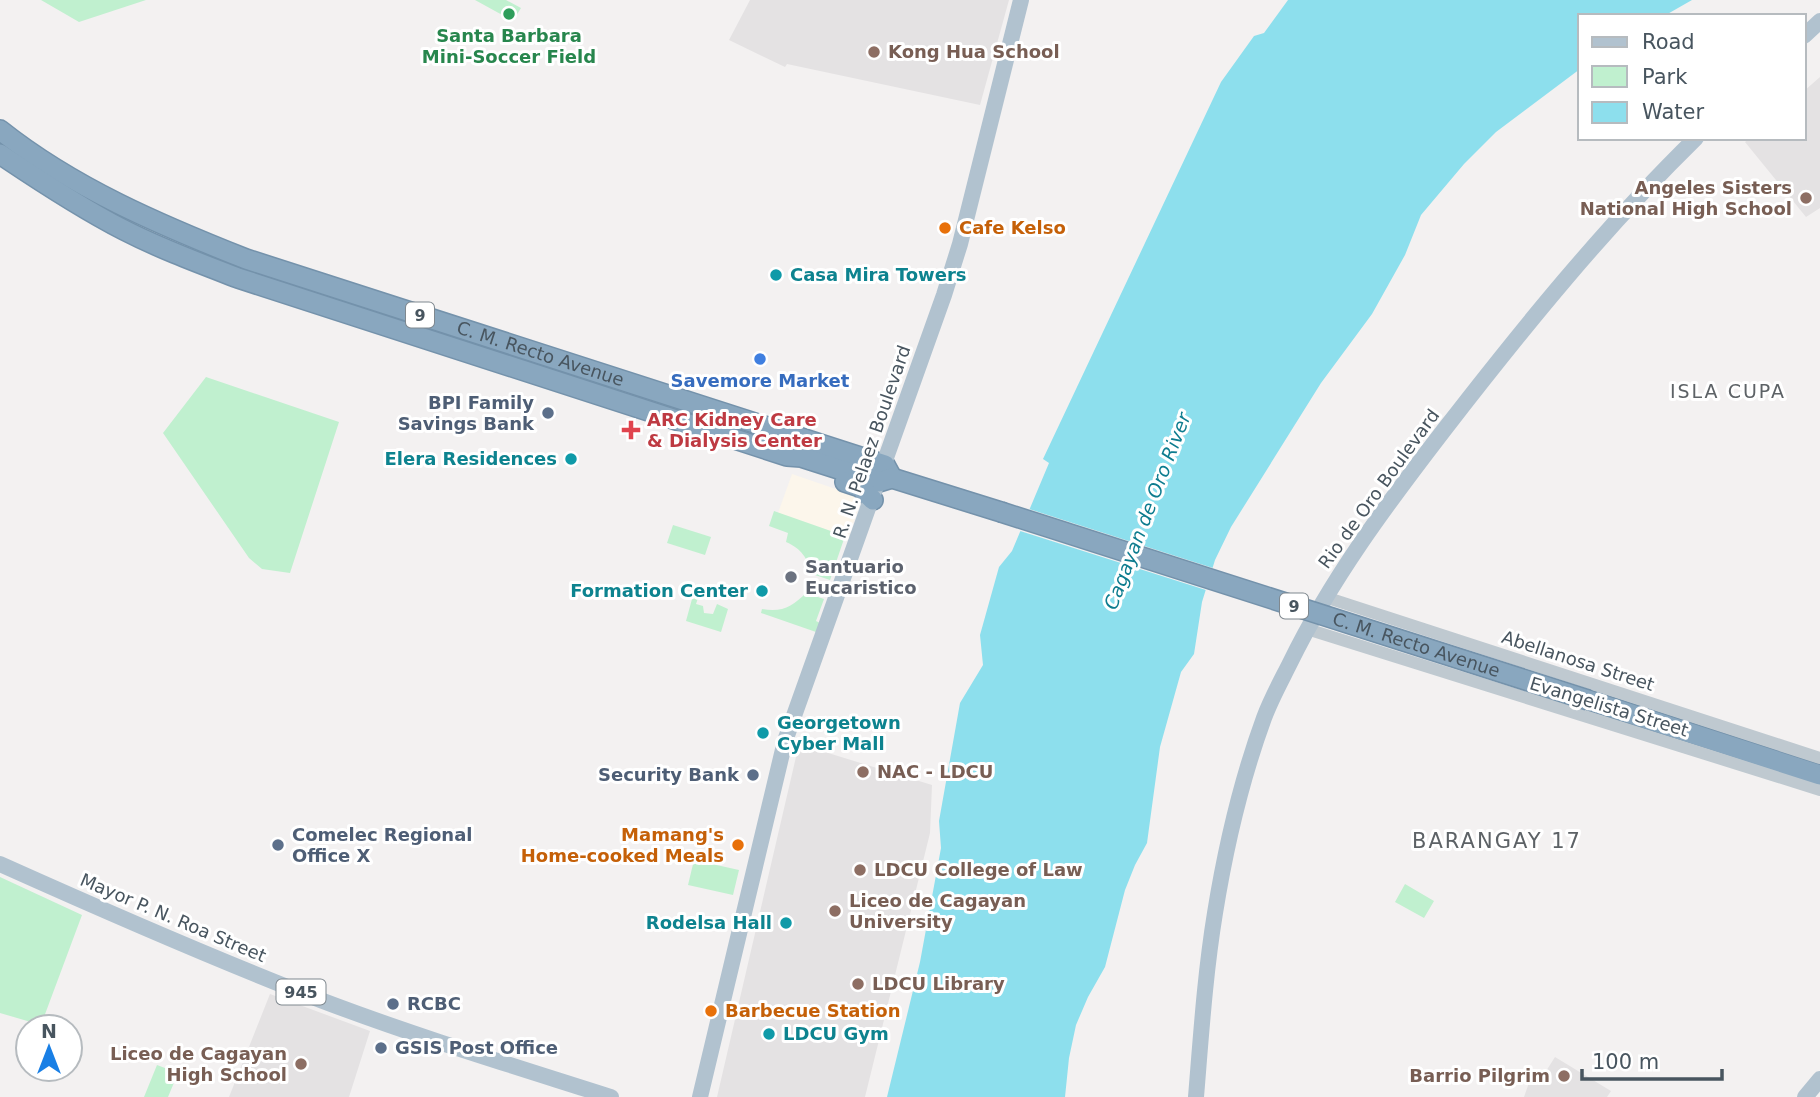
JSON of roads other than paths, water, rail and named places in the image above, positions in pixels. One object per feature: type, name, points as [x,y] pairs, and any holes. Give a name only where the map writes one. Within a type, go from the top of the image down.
[{"type":"highway","name":"C. M. Recto Avenue","points":[[0,130],[83,185],[182,234],[246,259],[636,383],[882,481]]},
{"type":"highway","name":"C. M. Recto Avenue","points":[[0,154],[122,229],[171,253],[238,278],[787,456],[802,457],[1001,512],[1820,775]]},
{"type":"highway","points":[[459,349],[465,329]]},
{"type":"highway","points":[[629,404],[636,383]]},
{"type":"main road","name":"R. N. Pelaez Boulevard","points":[[703,1097],[704,1079],[785,741],[882,481],[960,244],[1021,0]]},
{"type":"main road","points":[[1806,34],[1820,21]]},
{"type":"main road","name":"Rio de Oro Boulevard","points":[[1196,1097],[1214,914],[1237,811],[1265,716],[1307,629],[1357,548],[1417,466],[1558,287],[1613,222],[1694,140]]},
{"type":"main road","name":"Mayor P. N. Roa Street","points":[[0,864],[135,925],[323,1001],[437,1042],[611,1097]]},
{"type":"main road","points":[[687,1097],[704,1079]]},
{"type":"street","name":"Abellanosa Street","points":[[1325,597],[1820,758]]},
{"type":"street","points":[[1398,658],[1411,626]]},
{"type":"street","name":"Evangelista Street","points":[[1307,629],[1820,790]]},
{"type":"water","name":"Cagayan de Oro River","points":[[1288,0],[1692,0],[1668,14],[1578,14],[1578,70],[1496,132],[1464,164],[1421,215],[1405,255],[1372,314],[1321,383],[1231,527],[1215,560],[1202,602],[1194,654],[1181,672],[1160,747],[1147,843],[1125,890],[1105,967],[1076,1025],[1065,1097],[887,1097],[920,962],[941,848],[939,821],[960,703],[983,665],[980,635],[999,567],[1012,551],[1049,463],[1043,459],[1221,82],[1254,36],[1264,33]]},
{"type":"place","name":"Santa Barbara Mini-Soccer Field","points":[[509,14]]},
{"type":"place","name":"Kong Hua School","points":[[874,52]]},
{"type":"place","name":"Angeles Sisters National High School","points":[[1806,198]]},
{"type":"place","name":"Cafe Kelso","points":[[945,228]]},
{"type":"place","name":"Casa Mira Towers","points":[[776,275]]},
{"type":"place","name":"Savemore Market","points":[[760,359]]},
{"type":"place","name":"BPI Family Savings Bank","points":[[548,413]]},
{"type":"place","name":"ARC Kidney Care & Dialysis Center","points":[[631,430]]},
{"type":"place","name":"Elera Residences","points":[[571,459]]},
{"type":"place","name":"Santuario Eucaristico","points":[[791,577]]},
{"type":"place","name":"Formation Center","points":[[762,591]]},
{"type":"place","name":"Georgetown Cyber Mall","points":[[763,733]]},
{"type":"place","name":"NAC - LDCU","points":[[863,772]]},
{"type":"place","name":"Security Bank","points":[[753,775]]},
{"type":"place","name":"Comelec Regional Office Ⅹ","points":[[278,845]]},
{"type":"place","name":"Mamang's Home-cooked Meals","points":[[738,845]]},
{"type":"place","name":"LDCU College of Law","points":[[860,870]]},
{"type":"place","name":"Liceo de Cagayan University","points":[[835,911]]},
{"type":"place","name":"Rodelsa Hall","points":[[786,923]]},
{"type":"place","name":"LDCU Library","points":[[858,984]]},
{"type":"place","name":"RCBC","points":[[393,1004]]},
{"type":"place","name":"Barbecue Station","points":[[711,1011]]},
{"type":"place","name":"LDCU Gym","points":[[769,1034]]},
{"type":"place","name":"GSIS Post Office","points":[[381,1048]]},
{"type":"place","name":"Liceo de Cagayan High School","points":[[301,1064]]},
{"type":"place","name":"Barrio Pilgrim","points":[[1564,1076]]},
{"type":"district","name":"ISLA CUPA","points":[[1728,391]]},
{"type":"district","name":"BARANGAY 17","points":[[1497,841]]}]
